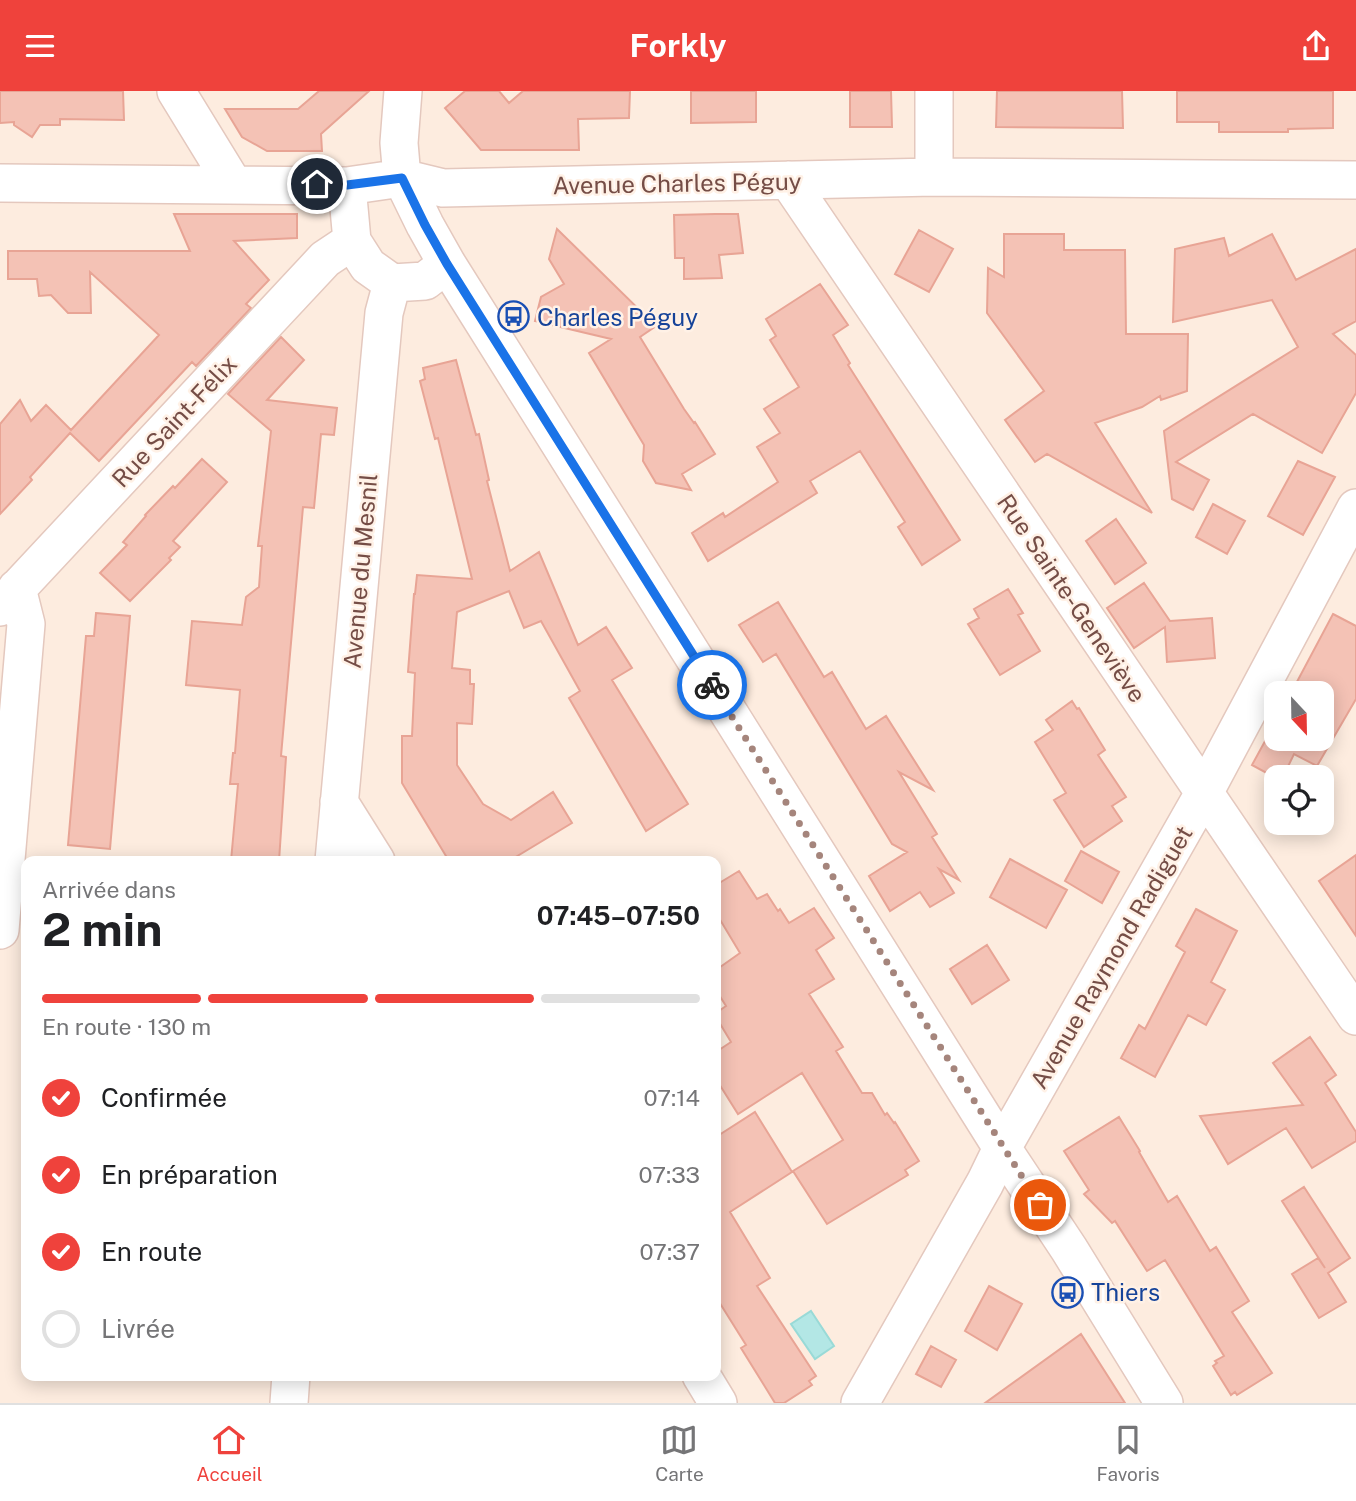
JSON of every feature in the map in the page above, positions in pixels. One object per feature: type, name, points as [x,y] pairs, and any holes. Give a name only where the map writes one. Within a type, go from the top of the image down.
[{"type":"street","points":[[176,91],[233,184]]},
{"type":"street","points":[[403,91],[399,143],[402,178],[447,264],[1164,1403]]},
{"type":"street","points":[[934,91],[934,177]]},
{"type":"street","name":"Avenue Charles Péguy","points":[[0,183],[347,185],[402,178],[443,188],[934,177],[1356,180]]},
{"type":"street","name":"Rue Sainte-Geneviève","points":[[789,180],[1356,1016]]},
{"type":"street","points":[[347,185],[352,241],[368,266],[392,283],[425,281],[447,264]]},
{"type":"street","name":"Rue Saint-Félix","points":[[9,598],[325,259],[352,241]]},
{"type":"street","name":"Avenue du Mesnil","points":[[334,856],[384,313],[392,283]]},
{"type":"street","name":"Avenue Raymond Radiguet","points":[[860,1403],[1204,793],[1356,508]]},
{"type":"street","points":[[0,930],[26,624],[9,598]]},
{"type":"street","points":[[339,802],[373,856]]},
{"type":"street","points":[[289,1403],[291,1381]]},
{"type":"street","points":[[705,1381],[718,1403]]},
{"type":"water","points":[[811,1311],[834,1346],[815,1359],[791,1324]]},
{"type":"building","points":[[0,91],[123,91],[124,120],[60,119],[60,125],[40,125],[32,137],[14,125],[14,122],[0,123]]},
{"type":"building","points":[[319,91],[369,91],[321,134],[322,151],[267,151],[242,137],[225,109],[298,109]]},
{"type":"building","points":[[465,91],[499,91],[509,103],[523,91],[630,91],[629,118],[578,119],[579,150],[481,150],[445,108]]},
{"type":"building","points":[[691,91],[756,91],[756,122],[691,123]]},
{"type":"building","points":[[850,91],[891,91],[892,127],[850,127]]},
{"type":"building","points":[[997,91],[1122,91],[1123,128],[996,127]]},
{"type":"building","points":[[1177,91],[1333,91],[1333,128],[1288,129],[1288,132],[1219,132],[1219,122],[1177,122]]},
{"type":"building","points":[[174,214],[297,214],[297,238],[234,241],[269,280],[246,304],[251,308],[196,366],[192,362],[99,461],[70,433],[0,514],[0,424],[20,400],[31,421],[46,405],[71,430],[159,335],[90,272],[91,313],[68,313],[51,295],[39,296],[37,279],[8,279],[8,251],[190,251]]},
{"type":"building","points":[[738,214],[743,253],[719,255],[722,278],[684,279],[684,258],[675,258],[674,215]]},
{"type":"building","points":[[557,229],[656,326],[640,337],[715,454],[682,474],[691,490],[656,483],[643,461],[644,445],[589,353],[611,339],[535,321],[541,297],[564,284],[549,259]]},
{"type":"building","points":[[919,230],[953,249],[929,292],[895,274]]},
{"type":"building","points":[[1004,234],[1064,234],[1064,250],[1125,250],[1126,334],[1188,334],[1187,391],[1161,400],[1160,396],[1142,407],[1095,423],[1152,513],[1047,454],[1035,462],[1005,420],[1044,391],[987,313],[988,268],[1004,277]]},
{"type":"building","points":[[1272,234],[1296,280],[1356,249],[1356,321],[1333,334],[1356,355],[1356,393],[1322,453],[1253,414],[1176,462],[1209,480],[1193,510],[1172,499],[1164,431],[1298,347],[1272,300],[1173,322],[1175,249],[1224,238],[1229,256]]},
{"type":"building","points":[[820,284],[848,325],[833,335],[850,363],[848,365],[960,540],[922,565],[898,527],[905,522],[860,451],[810,481],[817,493],[708,561],[692,533],[723,513],[725,517],[778,482],[757,447],[780,433],[764,409],[799,387],[770,340],[776,336],[766,319]]},
{"type":"building","points":[[281,337],[304,360],[267,400],[337,408],[334,435],[321,434],[314,508],[303,507],[281,756],[286,757],[279,856],[231,856],[238,784],[230,784],[240,690],[186,685],[192,621],[242,625],[246,597],[259,587],[262,546],[258,546],[271,431],[228,394]]},
{"type":"building","points":[[456,360],[476,435],[479,434],[489,480],[487,481],[510,571],[539,552],[578,645],[606,627],[632,668],[612,680],[688,804],[646,831],[569,698],[580,691],[541,621],[524,628],[509,591],[457,612],[452,668],[470,670],[470,684],[474,684],[472,724],[457,723],[457,765],[483,804],[511,820],[553,792],[572,823],[517,856],[446,856],[402,783],[402,736],[412,736],[415,673],[408,672],[417,575],[472,579],[438,438],[435,439],[420,381],[425,379],[423,368]]},
{"type":"building","points":[[202,459],[227,482],[173,541],[180,547],[169,558],[171,560],[130,601],[100,573],[127,545],[123,542],[145,515]]},
{"type":"building","points":[[1298,461],[1335,477],[1303,535],[1268,516]]},
{"type":"building","points":[[1213,504],[1245,521],[1227,554],[1196,537]]},
{"type":"building","points":[[1116,519],[1146,563],[1115,584],[1086,541]]},
{"type":"building","points":[[1144,583],[1170,621],[1212,618],[1215,658],[1167,662],[1165,627],[1134,648],[1107,608]]},
{"type":"building","points":[[1008,589],[1023,613],[1018,615],[1040,651],[1000,675],[968,624],[979,618],[974,609]]},
{"type":"building","points":[[778,602],[824,677],[832,672],[866,729],[886,716],[933,790],[899,772],[937,834],[932,837],[959,880],[939,869],[954,893],[930,907],[920,892],[890,911],[869,876],[907,852],[892,844],[776,654],[763,662],[739,625]]},
{"type":"building","points":[[96,613],[130,616],[110,849],[68,845],[86,636],[94,636]]},
{"type":"building","points":[[1333,614],[1356,626],[1356,699],[1334,737],[1334,681],[1297,681]]},
{"type":"building","points":[[1072,701],[1105,750],[1098,755],[1126,797],[1112,806],[1122,821],[1084,847],[1054,800],[1066,793],[1035,742],[1053,730],[1046,720]]},
{"type":"building","points":[[1264,743],[1264,751],[1326,751],[1318,765],[1294,754],[1289,765],[1264,765],[1264,772],[1252,765]]},
{"type":"building","points":[[1081,851],[1119,872],[1102,903],[1065,881]]},
{"type":"building","points":[[1356,855],[1356,936],[1319,881]]},
{"type":"building","points":[[1010,859],[1067,890],[1046,928],[990,897]]},
{"type":"building","points":[[739,871],[757,899],[767,894],[789,923],[814,908],[834,938],[816,950],[834,979],[809,994],[843,1047],[836,1051],[862,1093],[872,1093],[885,1115],[887,1113],[895,1122],[919,1161],[905,1170],[908,1175],[827,1224],[793,1171],[843,1140],[802,1073],[738,1114],[721,1087],[721,1049],[731,1042],[721,1025],[721,1010],[726,1006],[721,998],[721,966],[740,953],[721,921],[721,882]]},
{"type":"building","points":[[1196,909],[1237,931],[1211,982],[1225,990],[1206,1025],[1188,1015],[1155,1077],[1121,1058],[1139,1025],[1145,1029],[1185,952],[1176,946]]},
{"type":"building","points":[[987,945],[1009,980],[972,1004],[950,969]]},
{"type":"building","points":[[1310,1037],[1336,1075],[1325,1083],[1356,1132],[1356,1141],[1312,1168],[1286,1128],[1228,1164],[1200,1116],[1303,1105],[1273,1063]]},
{"type":"building","points":[[755,1112],[792,1172],[730,1212],[770,1278],[757,1286],[816,1376],[809,1381],[812,1385],[784,1403],[775,1403],[741,1348],[746,1345],[721,1305],[721,1134]]},
{"type":"building","points":[[1119,1117],[1168,1202],[1177,1196],[1210,1251],[1216,1247],[1249,1301],[1232,1312],[1272,1373],[1237,1395],[1235,1392],[1231,1395],[1213,1366],[1217,1363],[1215,1361],[1224,1356],[1165,1260],[1147,1271],[1115,1221],[1112,1223],[1084,1194],[1089,1190],[1064,1151]]},
{"type":"building","points":[[1304,1187],[1350,1258],[1328,1273],[1346,1302],[1319,1318],[1292,1274],[1318,1258],[1325,1268],[1282,1201]]},
{"type":"building","points":[[989,1286],[1022,1304],[997,1350],[965,1331]]},
{"type":"building","points":[[1081,1334],[1125,1403],[985,1403]]},
{"type":"building","points":[[931,1346],[956,1360],[941,1387],[916,1374]]},
{"type":"way so far","points":[[712,685],[1040,1205]]},
{"type":"place","name":"Charles Péguy","points":[[514,317]]},
{"type":"place","name":"Thiers","points":[[1068,1292]]},
{"type":"route","points":[[317,184],[347,185],[402,178],[447,264],[712,685]]}]
